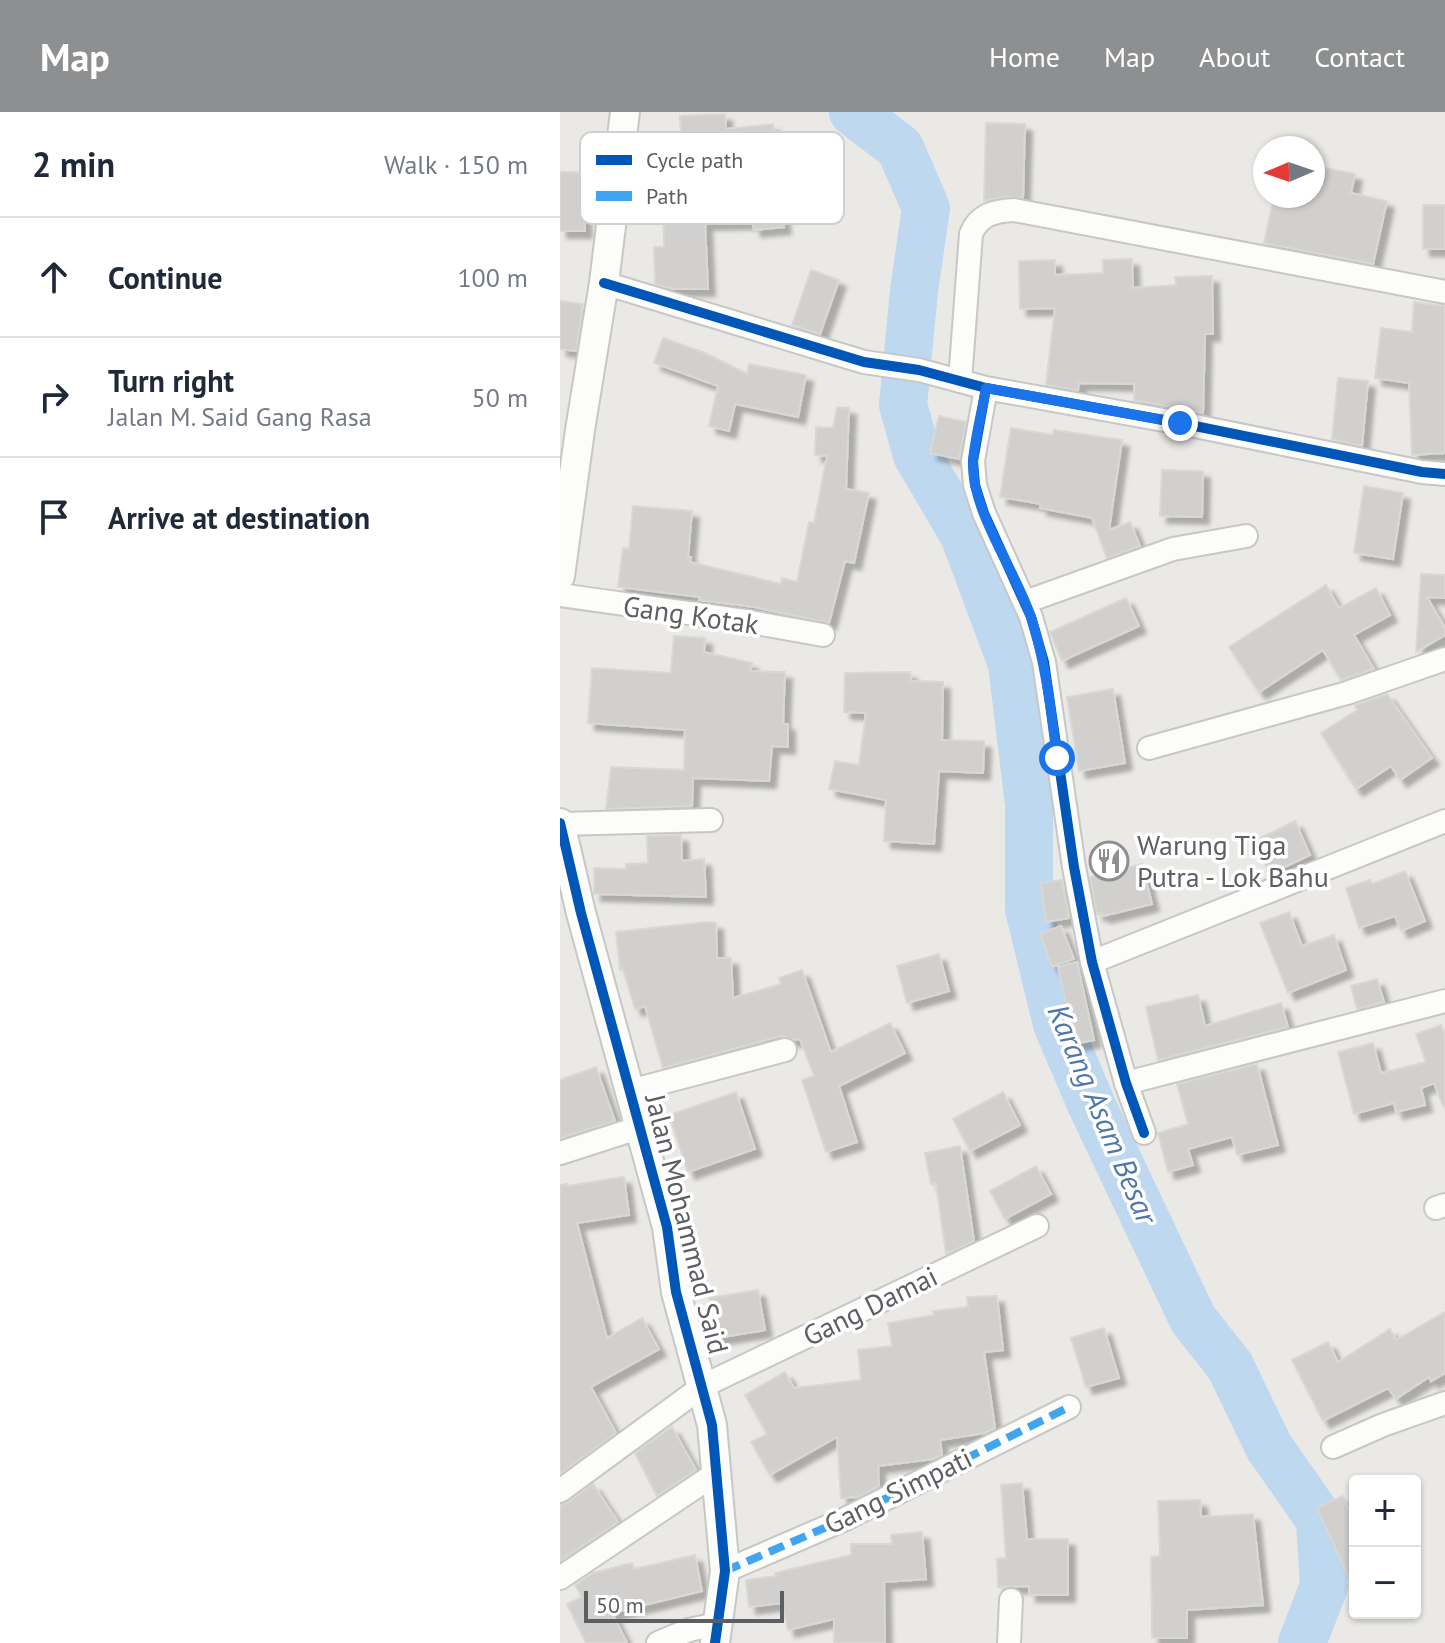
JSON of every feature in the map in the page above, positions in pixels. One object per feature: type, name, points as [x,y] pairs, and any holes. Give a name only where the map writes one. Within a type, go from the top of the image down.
[{"type":"street","points":[[623,132],[625,112]]},
{"type":"street","points":[[960,381],[971,234],[980,219],[1000,211],[1014,210],[1445,292]]},
{"type":"street","points":[[560,576],[570,428],[604,283],[611,224]]},
{"type":"street","points":[[604,283],[864,362],[919,370],[986,388],[1445,474]]},
{"type":"street","points":[[986,388],[973,461],[975,485],[984,513],[1025,602],[1044,662],[1074,867],[1092,962],[1126,1083],[1144,1133]]},
{"type":"street","points":[[1025,602],[1173,549],[1246,536]]},
{"type":"street","name":"Gang Kotak","points":[[560,595],[823,635]]},
{"type":"street","points":[[1149,748],[1347,693],[1445,659]]},
{"type":"street","points":[[560,823],[711,820]]},
{"type":"street","points":[[1092,962],[1445,821]]},
{"type":"street","name":"Jalan Mohammad Said","points":[[560,823],[564,866],[641,1127],[667,1227],[676,1292],[712,1425],[725,1571],[716,1634]]},
{"type":"street","points":[[1126,1083],[1445,1001]]},
{"type":"street","points":[[630,1091],[785,1050]]},
{"type":"street","points":[[560,1153],[641,1127]]},
{"type":"street","name":"Gang Damai","points":[[560,1491],[703,1386],[1037,1226]]},
{"type":"street","points":[[1333,1447],[1445,1403]]},
{"type":"street","name":"Gang Simpati","points":[[725,1571],[843,1520],[1069,1407]]},
{"type":"street","points":[[560,1578],[718,1472]]},
{"type":"street","points":[[1009,1643],[1011,1600]]},
{"type":"street","points":[[658,1643],[689,1630],[716,1634]]},
{"type":"building","points":[[725,114],[726,129],[773,124],[774,132],[681,132],[680,116]]},
{"type":"building","points":[[986,123],[1025,124],[1023,198],[984,201]]},
{"type":"building","points":[[1325,168],[1355,174],[1351,193],[1387,201],[1373,264],[1264,243],[1271,208],[1325,208]]},
{"type":"building","points":[[560,172],[580,172],[580,224],[585,224],[585,231],[560,231]]},
{"type":"building","points":[[1423,205],[1445,205],[1445,249],[1423,249]]},
{"type":"building","points":[[664,224],[705,224],[708,289],[673,289],[655,284],[654,247],[664,247]]},
{"type":"building","points":[[753,224],[784,224],[784,227],[754,230]]},
{"type":"building","points":[[1132,259],[1133,288],[1176,285],[1175,277],[1212,276],[1213,334],[1205,334],[1203,413],[1134,400],[1134,384],[1079,383],[1078,390],[1046,385],[1055,308],[1020,309],[1019,261],[1055,260],[1055,275],[1103,273],[1103,260]]},
{"type":"building","points":[[811,270],[839,280],[820,334],[792,325]]},
{"type":"building","points":[[560,301],[583,304],[576,351],[560,349]]},
{"type":"building","points":[[1414,302],[1445,306],[1445,453],[1412,455],[1409,383],[1375,378],[1381,328],[1412,332]]},
{"type":"building","points":[[663,338],[705,353],[747,374],[749,364],[806,375],[798,417],[735,404],[729,431],[709,426],[718,386],[654,363]]},
{"type":"building","points":[[1338,378],[1368,381],[1362,446],[1332,439]]},
{"type":"building","points":[[837,407],[849,408],[846,489],[869,493],[854,563],[845,561],[829,623],[754,607],[699,600],[700,597],[618,587],[623,548],[629,549],[633,506],[692,511],[690,562],[781,584],[782,578],[797,582],[809,522],[814,523],[827,456],[815,455],[816,427],[833,428]]},
{"type":"building","points":[[939,416],[966,422],[959,459],[930,453]]},
{"type":"building","points":[[1011,428],[1053,435],[1054,430],[1122,440],[1109,530],[1130,522],[1140,546],[1107,558],[1092,518],[1000,497]]},
{"type":"building","points":[[1162,470],[1203,471],[1202,517],[1160,516]]},
{"type":"building","points":[[1364,486],[1403,493],[1393,559],[1354,553]]},
{"type":"building","points":[[1421,574],[1445,575],[1445,598],[1427,597],[1445,628],[1445,635],[1416,652]]},
{"type":"building","points":[[1326,585],[1339,608],[1376,588],[1390,615],[1354,635],[1374,669],[1341,680],[1323,650],[1259,692],[1229,647]]},
{"type":"building","points":[[1126,598],[1139,626],[1062,661],[1050,632]]},
{"type":"building","points":[[674,636],[705,638],[704,652],[752,663],[750,671],[785,672],[783,724],[788,724],[788,747],[772,746],[769,781],[693,778],[692,806],[606,809],[611,767],[684,770],[685,730],[588,723],[592,668],[671,673]]},
{"type":"building","points":[[910,672],[911,681],[943,682],[942,740],[984,741],[983,773],[939,771],[934,844],[884,841],[886,800],[829,789],[835,761],[859,765],[866,713],[844,712],[845,673]]},
{"type":"building","points":[[1113,689],[1125,763],[1079,771],[1067,697]]},
{"type":"building","points":[[1387,694],[1432,758],[1400,780],[1391,766],[1356,789],[1321,733],[1357,710],[1355,705]]},
{"type":"building","points":[[1295,821],[1310,855],[1270,874],[1254,841]]},
{"type":"building","points":[[681,835],[682,861],[704,859],[706,897],[594,894],[594,868],[626,869],[626,864],[648,863],[647,836]]},
{"type":"building","points":[[1142,864],[1152,904],[1103,916],[1102,913],[1097,914],[1090,877]]},
{"type":"building","points":[[1405,871],[1425,921],[1401,931],[1395,916],[1359,928],[1346,888],[1370,880],[1372,884]]},
{"type":"building","points":[[1062,880],[1069,918],[1046,922],[1041,883]]},
{"type":"building","points":[[1289,912],[1302,946],[1334,935],[1346,970],[1288,993],[1260,923]]},
{"type":"building","points":[[716,923],[717,958],[731,958],[733,998],[781,984],[779,978],[802,970],[831,1052],[890,1023],[905,1053],[839,1086],[857,1142],[826,1152],[802,1080],[814,1076],[800,1039],[781,1036],[663,1068],[645,1006],[635,1009],[623,969],[620,970],[616,932]]},
{"type":"building","points":[[1061,926],[1074,959],[1052,967],[1040,934]]},
{"type":"building","points":[[939,954],[949,991],[907,1003],[897,966]]},
{"type":"building","points":[[1077,962],[1094,1040],[1075,1044],[1058,967]]},
{"type":"building","points":[[1377,979],[1384,1002],[1357,1009],[1351,986]]},
{"type":"building","points":[[1198,995],[1205,1026],[1281,1003],[1288,1027],[1158,1060],[1146,1007]]},
{"type":"building","points":[[1441,1025],[1445,1037],[1445,1106],[1434,1083],[1421,1088],[1425,1105],[1396,1112],[1394,1103],[1354,1114],[1338,1052],[1373,1043],[1381,1073],[1426,1062],[1416,1034]]},
{"type":"building","points":[[1257,1064],[1278,1145],[1237,1155],[1232,1137],[1188,1149],[1193,1165],[1168,1172],[1158,1133],[1188,1124],[1177,1084]]},
{"type":"building","points":[[596,1067],[615,1121],[560,1138],[560,1080]]},
{"type":"building","points":[[736,1092],[755,1149],[688,1172],[669,1115]]},
{"type":"building","points":[[1003,1092],[1020,1125],[970,1151],[953,1119]]},
{"type":"building","points":[[960,1146],[974,1241],[946,1254],[936,1183],[931,1184],[925,1153]]},
{"type":"building","points":[[1036,1166],[1051,1194],[1005,1219],[990,1191]]},
{"type":"building","points":[[624,1177],[629,1215],[577,1223],[607,1338],[642,1318],[659,1349],[591,1387],[616,1433],[560,1474],[560,1185]]},
{"type":"building","points":[[758,1290],[765,1330],[716,1338],[709,1298]]},
{"type":"building","points":[[997,1296],[1003,1350],[984,1352],[995,1428],[985,1433],[940,1440],[942,1455],[933,1459],[878,1466],[879,1486],[858,1497],[841,1498],[837,1437],[770,1475],[751,1442],[767,1434],[745,1395],[785,1372],[794,1388],[861,1380],[858,1350],[892,1346],[888,1323],[934,1315],[933,1311],[968,1307],[967,1297]]},
{"type":"building","points":[[1445,1312],[1445,1373],[1431,1381],[1429,1377],[1396,1399],[1388,1388],[1323,1421],[1292,1360],[1328,1342],[1338,1362],[1390,1329],[1396,1340]]},
{"type":"building","points":[[1104,1328],[1119,1378],[1086,1387],[1071,1338]]},
{"type":"building","points":[[672,1427],[696,1470],[657,1496],[635,1453]]},
{"type":"building","points":[[1022,1483],[1027,1539],[1068,1539],[1068,1595],[1029,1595],[1029,1586],[998,1587],[997,1559],[1006,1558],[1001,1485]]},
{"type":"building","points":[[593,1484],[618,1522],[560,1561],[560,1505]]},
{"type":"building","points":[[1343,1496],[1349,1510],[1349,1578],[1317,1508]]},
{"type":"building","points":[[1200,1500],[1201,1517],[1253,1514],[1263,1605],[1187,1610],[1187,1638],[1152,1638],[1151,1557],[1160,1556],[1158,1501]]},
{"type":"building","points":[[922,1532],[926,1579],[884,1582],[885,1643],[834,1643],[834,1619],[788,1630],[782,1603],[749,1607],[746,1580],[776,1576],[775,1573],[851,1555],[851,1544],[892,1544],[891,1535]]},
{"type":"building","points":[[695,1555],[702,1591],[612,1613],[627,1643],[586,1643],[567,1604],[582,1597],[575,1585],[593,1573],[632,1563],[634,1569]]},
{"type":"waterway","name":"Karang Asam Besar","points":[[853,112],[900,148],[926,208],[903,405],[917,455],[964,535],[1012,664],[1029,804],[1029,909],[1057,1024],[1092,1106],[1193,1319],[1230,1366],[1269,1447],[1320,1520],[1324,1586],[1302,1643]]},
{"type":"marked path","points":[[725,1571],[843,1520],[1069,1407]]},
{"type":"cycle path","points":[[604,283],[864,362],[919,370],[986,388],[1445,474]]},
{"type":"cycle path","points":[[986,388],[973,461],[975,485],[984,513],[1031,617],[1044,662],[1074,867],[1092,962],[1126,1083],[1144,1133]]},
{"type":"cycle path","points":[[560,823],[581,913],[667,1227],[676,1292],[712,1425],[725,1571],[715,1643]]},
{"type":"place","name":"Warung Tiga Putra - Lok Bahu","points":[[1109,861]]},
{"type":"route","points":[[1057,758],[1044,662],[1031,617],[984,513],[975,485],[973,461],[986,388],[1180,423]]}]
